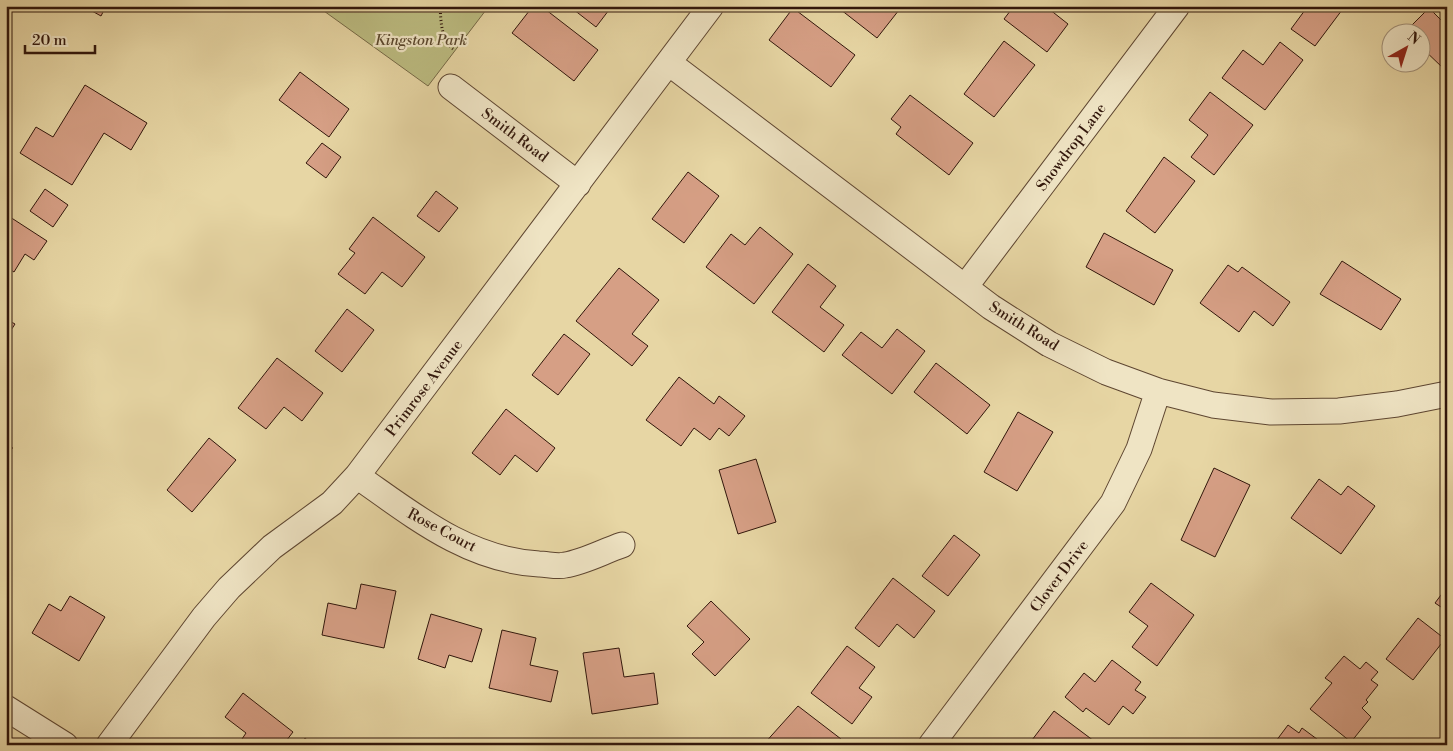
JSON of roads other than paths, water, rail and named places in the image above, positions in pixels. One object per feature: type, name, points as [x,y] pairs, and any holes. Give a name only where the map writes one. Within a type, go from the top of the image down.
[{"type":"street","name":"Primrose Avenue","points":[[110,745],[204,617],[228,588],[272,547],[332,503],[357,476],[712,6]]},
{"type":"street","name":"Snowdrop Lane","points":[[965,287],[1177,6]]},
{"type":"street","name":"Smith Road","points":[[669,63],[1024,330],[1106,372],[1158,391],[1213,405],[1271,412],[1339,411],[1398,404],[1447,394]]},
{"type":"street","name":"Smith Road","points":[[452,88],[578,184]]},
{"type":"street","name":"Clover Drive","points":[[932,745],[1113,503],[1139,449],[1158,391]]},
{"type":"street","name":"Rose Court","points":[[357,476],[413,517],[464,546],[491,555],[526,563],[565,565],[622,545]]},
{"type":"street","points":[[6,708],[65,745]]},
{"type":"park label","name":"Kingston Park","points":[[421,40]]}]
